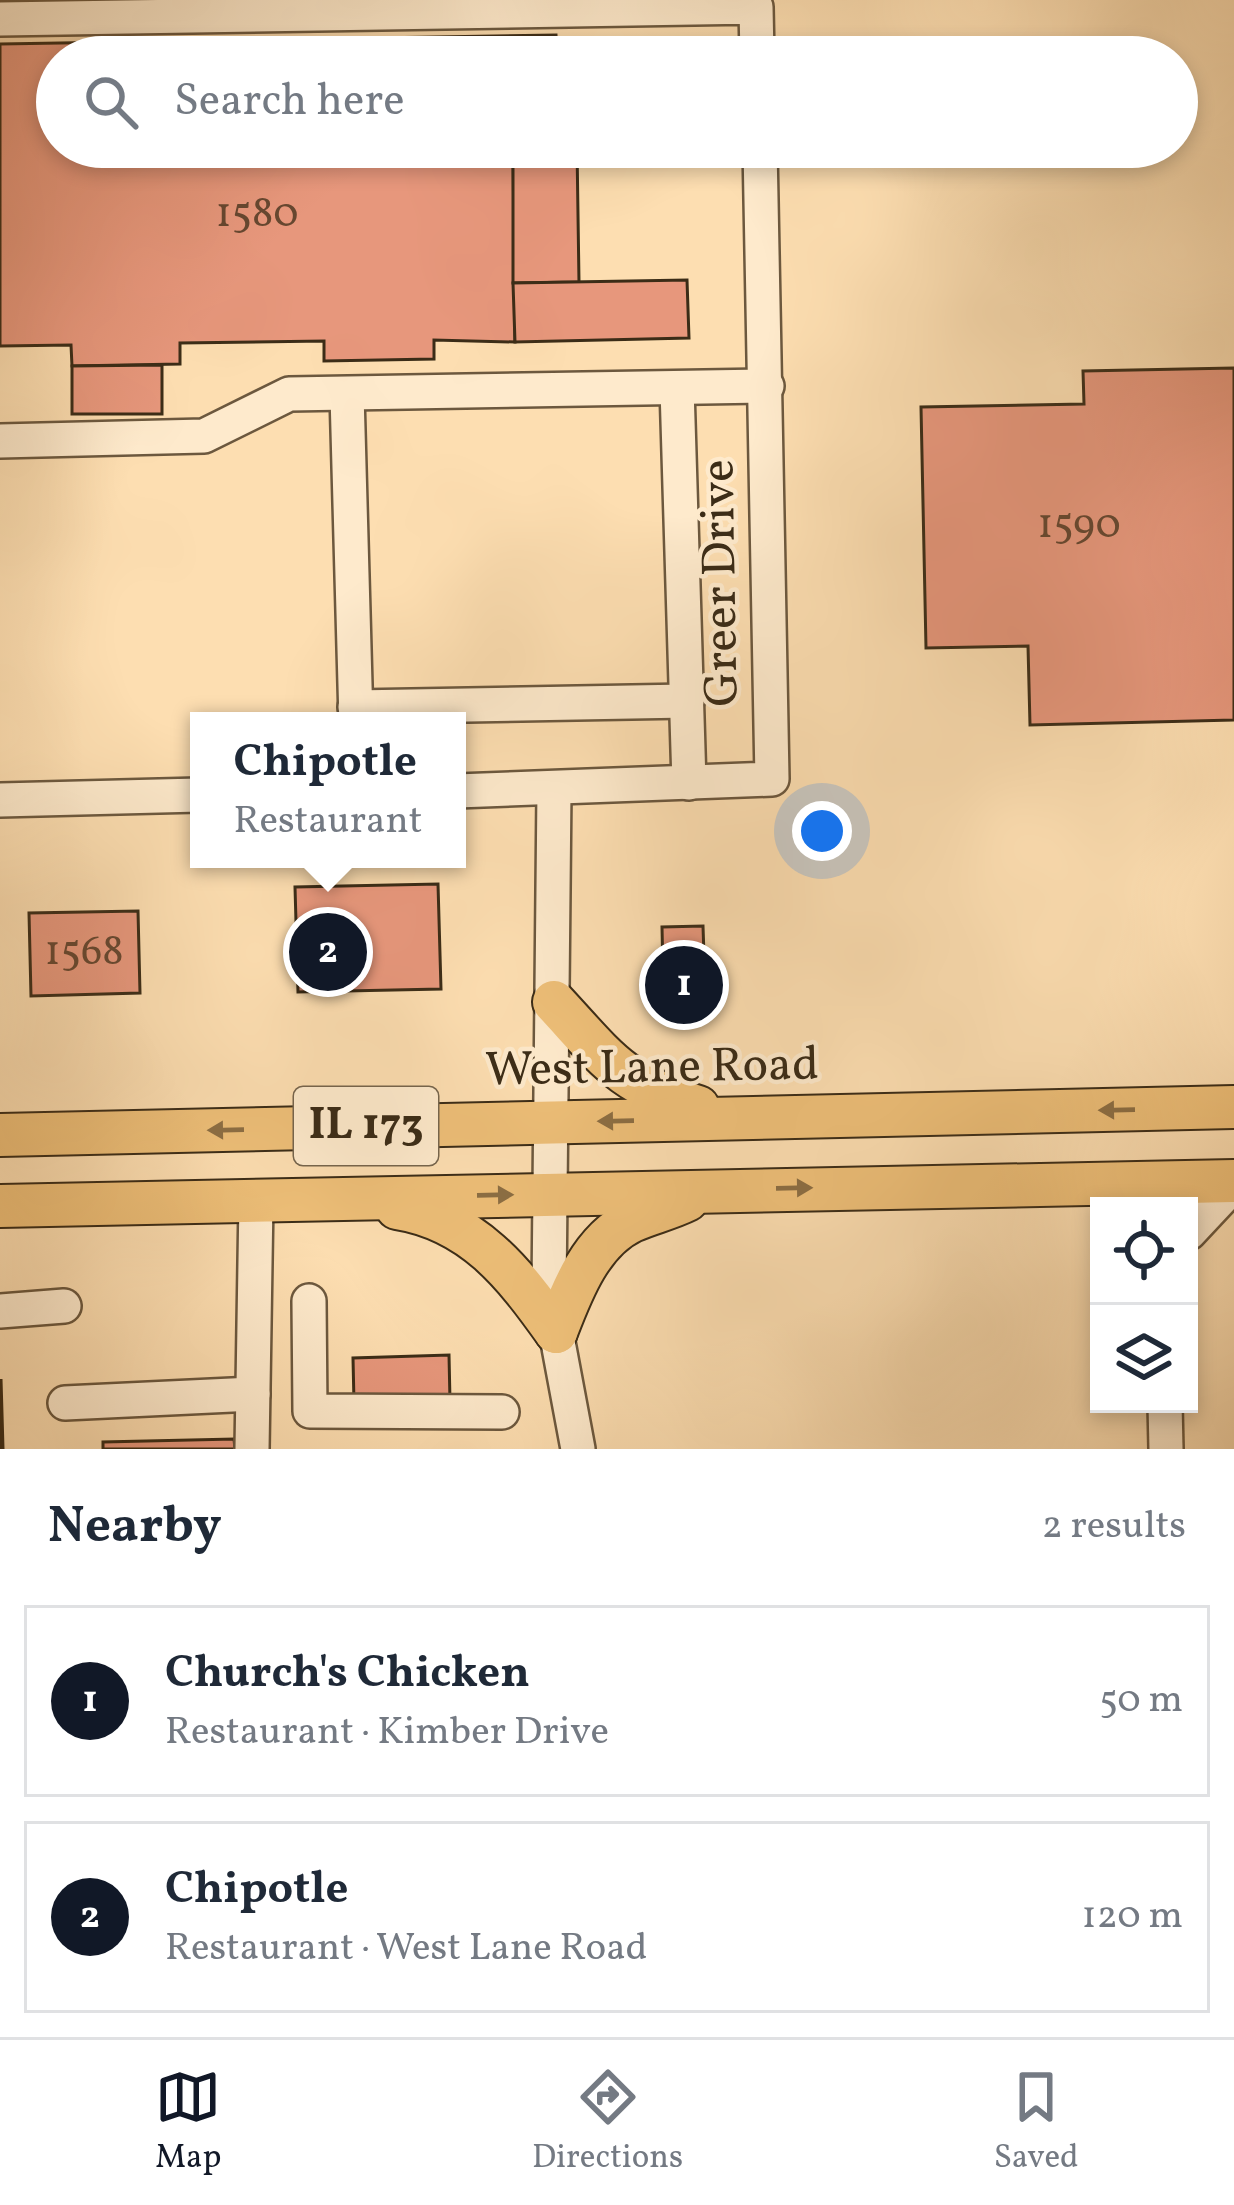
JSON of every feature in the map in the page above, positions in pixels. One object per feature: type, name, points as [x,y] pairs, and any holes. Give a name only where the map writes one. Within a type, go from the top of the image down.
[{"type":"main road","points":[[554,1002],[609,1066],[645,1090],[733,1119]]},
{"type":"main road","name":"West Lane Road","points":[[0,1136],[1234,1107]]},
{"type":"main road","name":"IL 173","points":[[0,1206],[709,1190],[1102,1195],[1234,1183]]},
{"type":"main road","points":[[556,1332],[576,1280],[608,1239],[627,1223],[709,1190]]},
{"type":"main road","points":[[334,1198],[425,1213],[479,1240],[518,1280],[556,1332]]},
{"type":"street","points":[[0,19],[756,7],[757,36]]},
{"type":"street","name":"Greer Drive","points":[[689,783],[772,779],[761,168]]},
{"type":"street","points":[[0,441],[204,436],[289,394],[767,386]]},
{"type":"street","points":[[466,790],[689,783],[677,388]]},
{"type":"street","points":[[347,394],[355,712]]},
{"type":"street","points":[[406,712],[687,701]]},
{"type":"street","points":[[554,789],[549,1294],[578,1449]]},
{"type":"street","points":[[0,800],[190,795]]},
{"type":"street","points":[[1198,1223],[1234,1183]]},
{"type":"street","points":[[252,1449],[256,1200]]},
{"type":"street","points":[[309,1300],[310,1412],[502,1412]]},
{"type":"street","points":[[0,1311],[64,1306]]},
{"type":"street","points":[[65,1403],[253,1394]]},
{"type":"street","points":[[1165,1413],[1166,1449]]},
{"type":"building","points":[[36,43],[36,168],[513,168],[515,342],[434,340],[434,359],[324,361],[324,341],[180,343],[180,364],[72,366],[71,345],[0,346],[0,44]]},
{"type":"building","points":[[513,168],[577,168],[579,282],[513,283]]},
{"type":"building","points":[[687,280],[689,338],[515,342],[513,283]]},
{"type":"building","points":[[162,365],[162,414],[72,414],[72,366]]},
{"type":"building","points":[[1234,368],[1234,720],[1030,725],[1028,646],[926,648],[921,407],[1084,404],[1083,371]]},
{"type":"building","points":[[438,884],[441,989],[298,992],[295,887]]},
{"type":"building","points":[[138,911],[140,993],[31,996],[29,913]]},
{"type":"building","points":[[703,926],[706,1017],[664,1018],[662,927]]},
{"type":"building","points":[[449,1355],[450,1401],[354,1403],[353,1358]]},
{"type":"building","points":[[1,1379],[3,1449],[0,1449]]},
{"type":"building","points":[[234,1439],[235,1449],[103,1449],[103,1442]]},
{"type":"place","name":"Chipotle","points":[[328,952]]},
{"type":"place","name":"Church's Chicken","points":[[684,985]]}]
